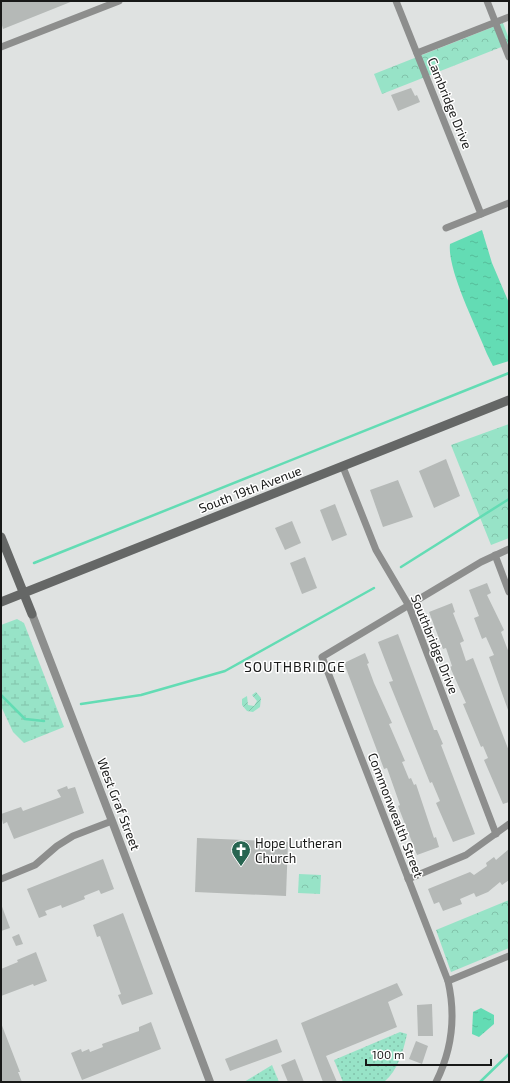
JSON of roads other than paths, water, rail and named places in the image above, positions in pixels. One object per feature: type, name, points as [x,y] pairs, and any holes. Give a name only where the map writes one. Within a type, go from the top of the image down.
[{"type":"main road","name":"South 19th Avenue","points":[[1,602],[509,400]]},
{"type":"main road","name":"West Graf Street","points":[[1,536],[32,614]]},
{"type":"street","points":[[1,47],[118,1]]},
{"type":"street","name":"Cambridge Drive","points":[[396,1],[481,214]]},
{"type":"street","points":[[487,1],[509,56]]},
{"type":"street","points":[[417,53],[509,17]]},
{"type":"street","points":[[446,228],[509,203]]},
{"type":"street","name":"Southbridge Drive","points":[[343,467],[376,550],[409,606],[496,834]]},
{"type":"street","points":[[409,606],[494,555],[509,550]]},
{"type":"street","points":[[494,555],[509,592]]},
{"type":"street","name":"Commonwealth Street","points":[[409,606],[322,657],[448,981],[452,1007],[450,1043],[445,1063],[436,1082]]},
{"type":"street","name":"West Graf Street","points":[[32,614],[210,1082]]},
{"type":"street","points":[[1,879],[35,865],[57,846],[73,836],[112,821]]},
{"type":"street","points":[[408,879],[466,855],[509,824]]},
{"type":"street","points":[[448,981],[509,956]]},
{"type":"water","points":[[482,230],[492,263],[509,303],[509,361],[493,366],[464,299],[450,255],[450,244]]},
{"type":"water","points":[[481,1008],[494,1015],[494,1024],[479,1037],[472,1034],[473,1012]]},
{"type":"waterway","points":[[34,563],[509,373]]},
{"type":"waterway","points":[[401,567],[509,499]]},
{"type":"waterway","points":[[81,704],[141,695],[225,671],[374,588]]},
{"type":"waterway","points":[[1,695],[25,719],[44,721]]},
{"type":"waterway","points":[[480,1082],[509,1054]]},
{"type":"place","name":"Hope Lutheran Church","points":[[241,867]]},
{"type":"district","name":"SOUTHBRIDGE","points":[[295,667]]}]
